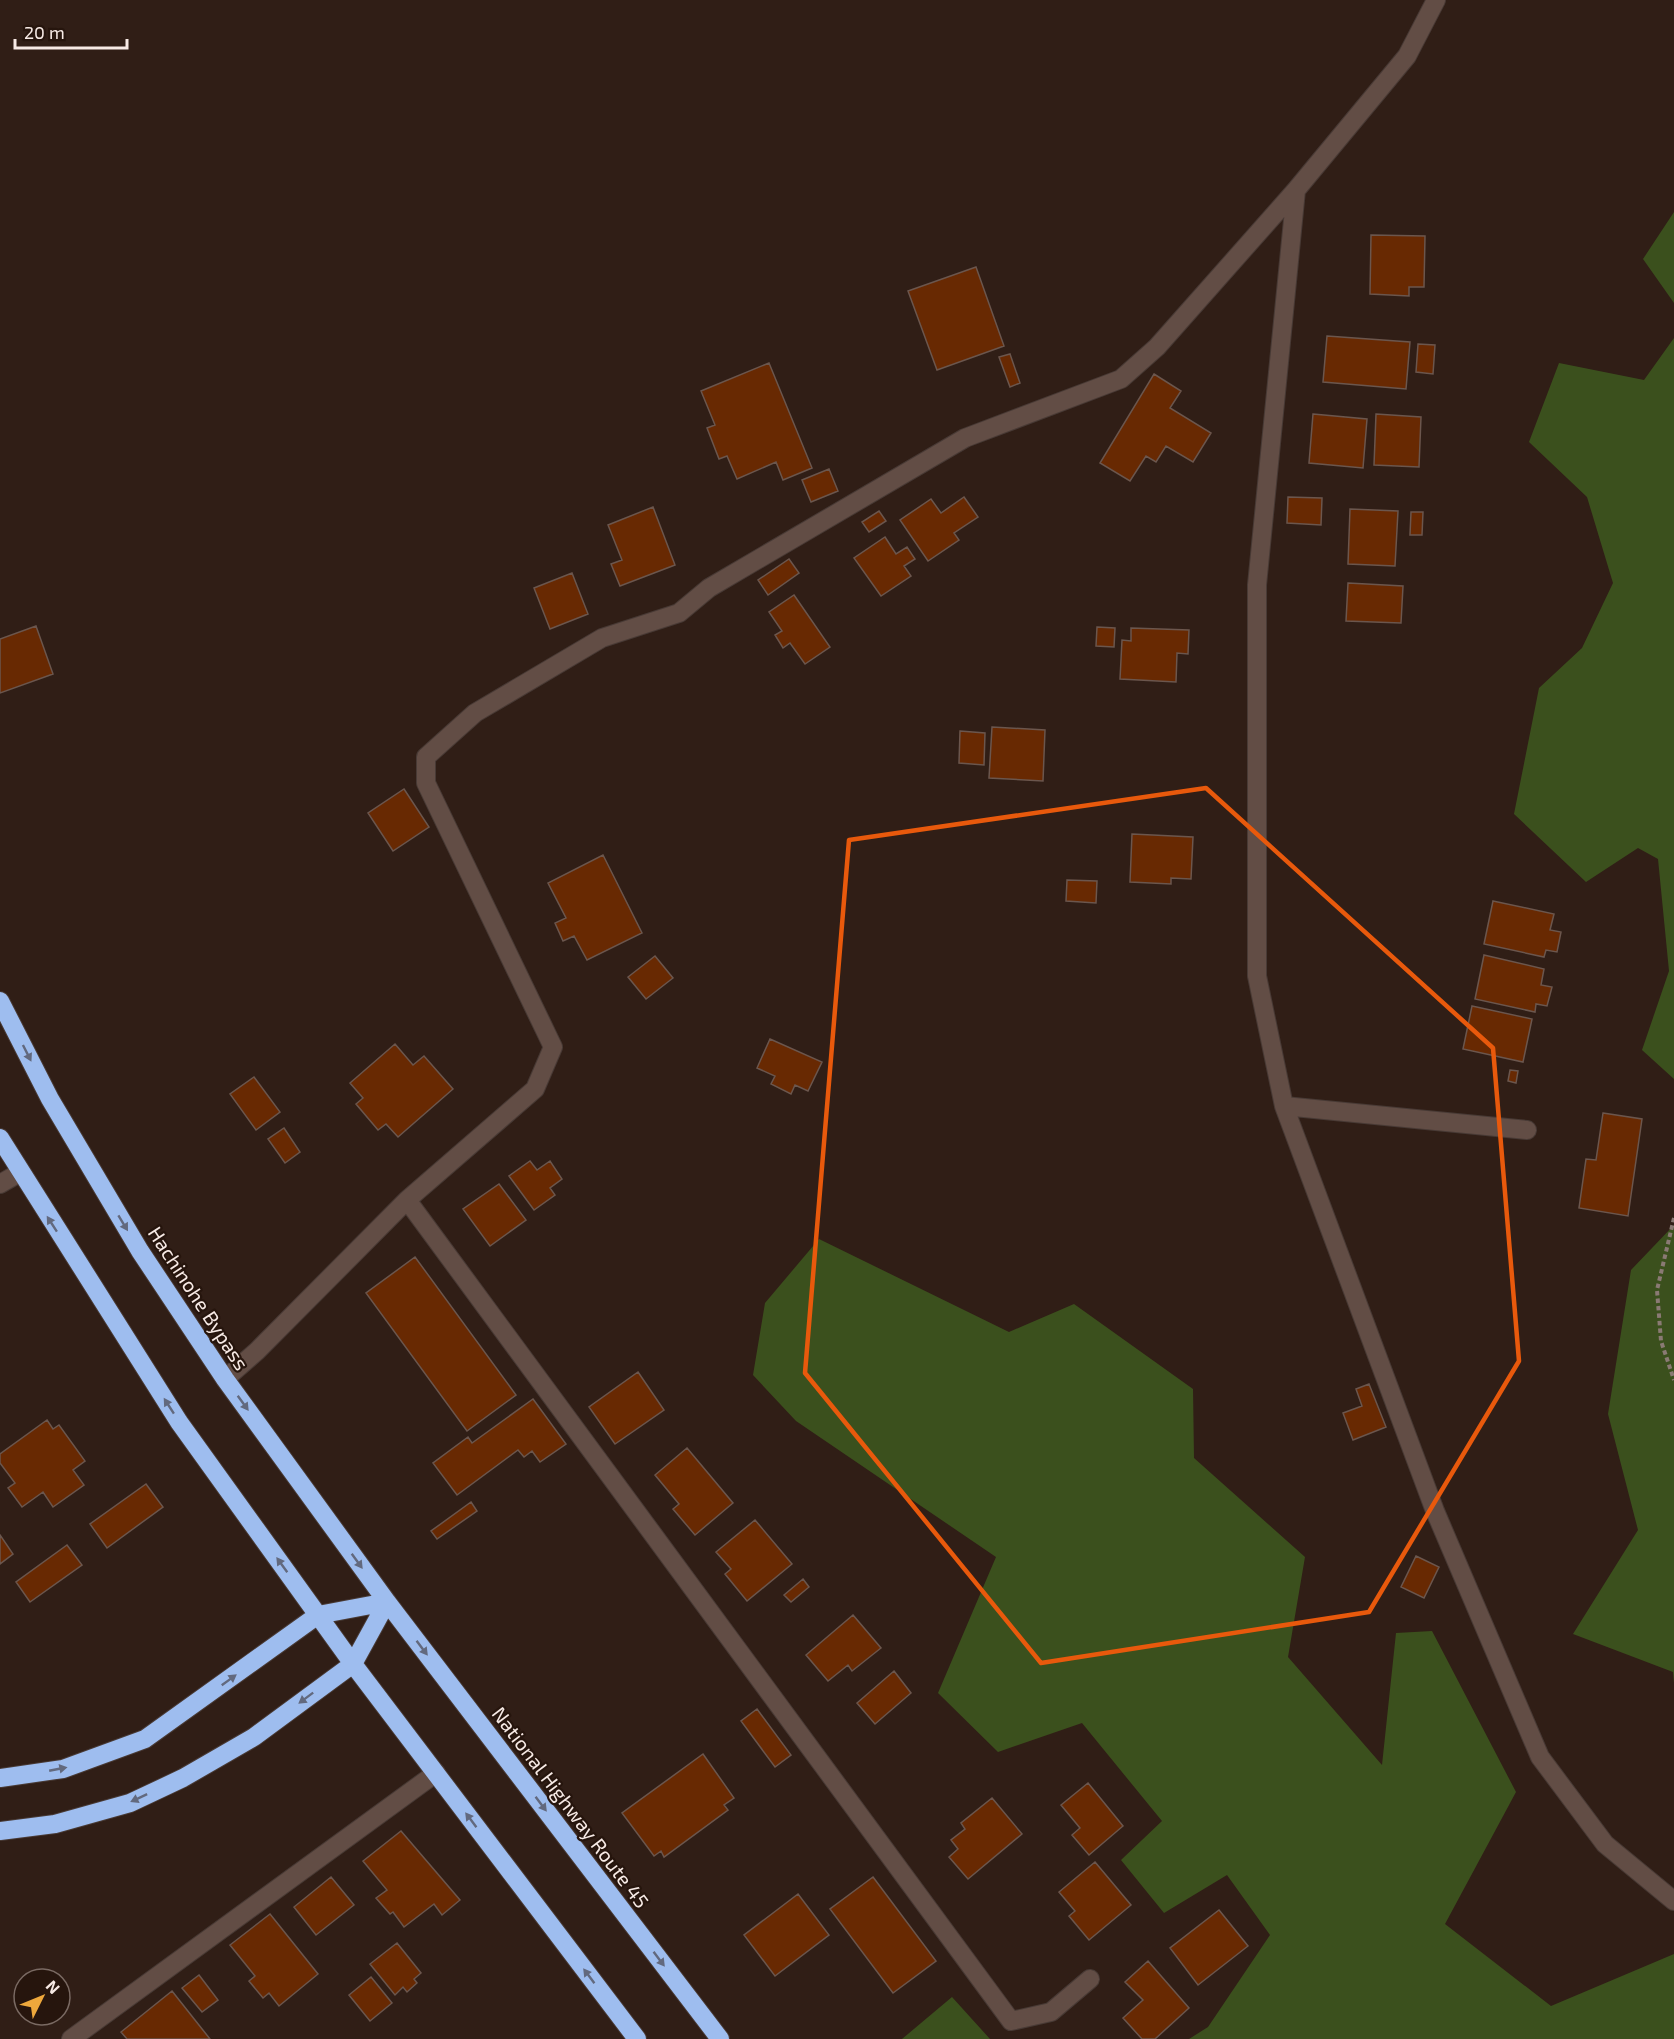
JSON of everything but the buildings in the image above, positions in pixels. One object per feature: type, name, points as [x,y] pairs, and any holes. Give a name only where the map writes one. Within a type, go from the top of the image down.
[{"type":"highway","name":"Hachinohe Bypass","points":[[0,1001],[50,1099],[140,1251],[225,1379],[387,1602]]},
{"type":"highway","points":[[0,1138],[19,1173],[179,1422],[353,1664],[637,2039]]},
{"type":"highway","points":[[0,1778],[63,1769],[146,1738],[318,1615],[387,1602]]},
{"type":"highway","points":[[0,1831],[55,1824],[130,1803],[254,1737],[353,1664],[387,1602]]},
{"type":"highway","name":"National Highway Route 45","points":[[387,1602],[720,2039]]},
{"type":"street","points":[[225,1379],[257,1351],[406,1200],[535,1089],[553,1047],[426,783],[426,758],[475,713],[602,638],[679,613],[709,588],[965,438],[1121,379],[1157,347],[1296,190],[1407,56],[1436,0]]},
{"type":"street","points":[[1296,190],[1257,585],[1257,976],[1284,1106],[1435,1511],[1540,1757],[1605,1844],[1674,1901]]},
{"type":"street","points":[[1284,1106],[1527,1130]]},
{"type":"street","points":[[0,1184],[19,1173]]},
{"type":"street","points":[[406,1200],[1011,2021],[1051,2012],[1090,1978]]},
{"type":"street","points":[[71,2039],[436,1773]]},
{"type":"path","points":[[1674,1218],[1657,1290],[1661,1341],[1674,1380]]},
{"type":"highlighted area","points":[[1206,788],[1493,1048],[1519,1361],[1369,1612],[1041,1663],[805,1373],[849,840]]},
{"type":"green space","points":[[1674,212],[1674,303],[1643,259]]},
{"type":"green space","points":[[1674,338],[1674,1079],[1642,1050],[1669,971],[1658,859],[1638,848],[1586,882],[1514,814],[1539,688],[1582,648],[1613,583],[1587,497],[1529,442],[1559,363],[1644,380]]},
{"type":"green space","points":[[1674,1225],[1674,1683],[1673,1672],[1573,1634],[1638,1530],[1608,1414],[1631,1270]]},
{"type":"green space","points":[[819,1239],[1009,1332],[1074,1304],[1193,1389],[1194,1458],[1305,1557],[1288,1657],[1382,1765],[1396,1633],[1432,1631],[1516,1792],[1445,1924],[1551,2006],[1674,1954],[1674,2039],[1189,2039],[1208,2027],[1270,1935],[1227,1875],[1164,1913],[1121,1860],[1162,1821],[1082,1723],[998,1752],[938,1693],[996,1557],[796,1421],[753,1375],[765,1303]]},
{"type":"green space","points":[[952,1997],[990,2039],[902,2039]]}]
